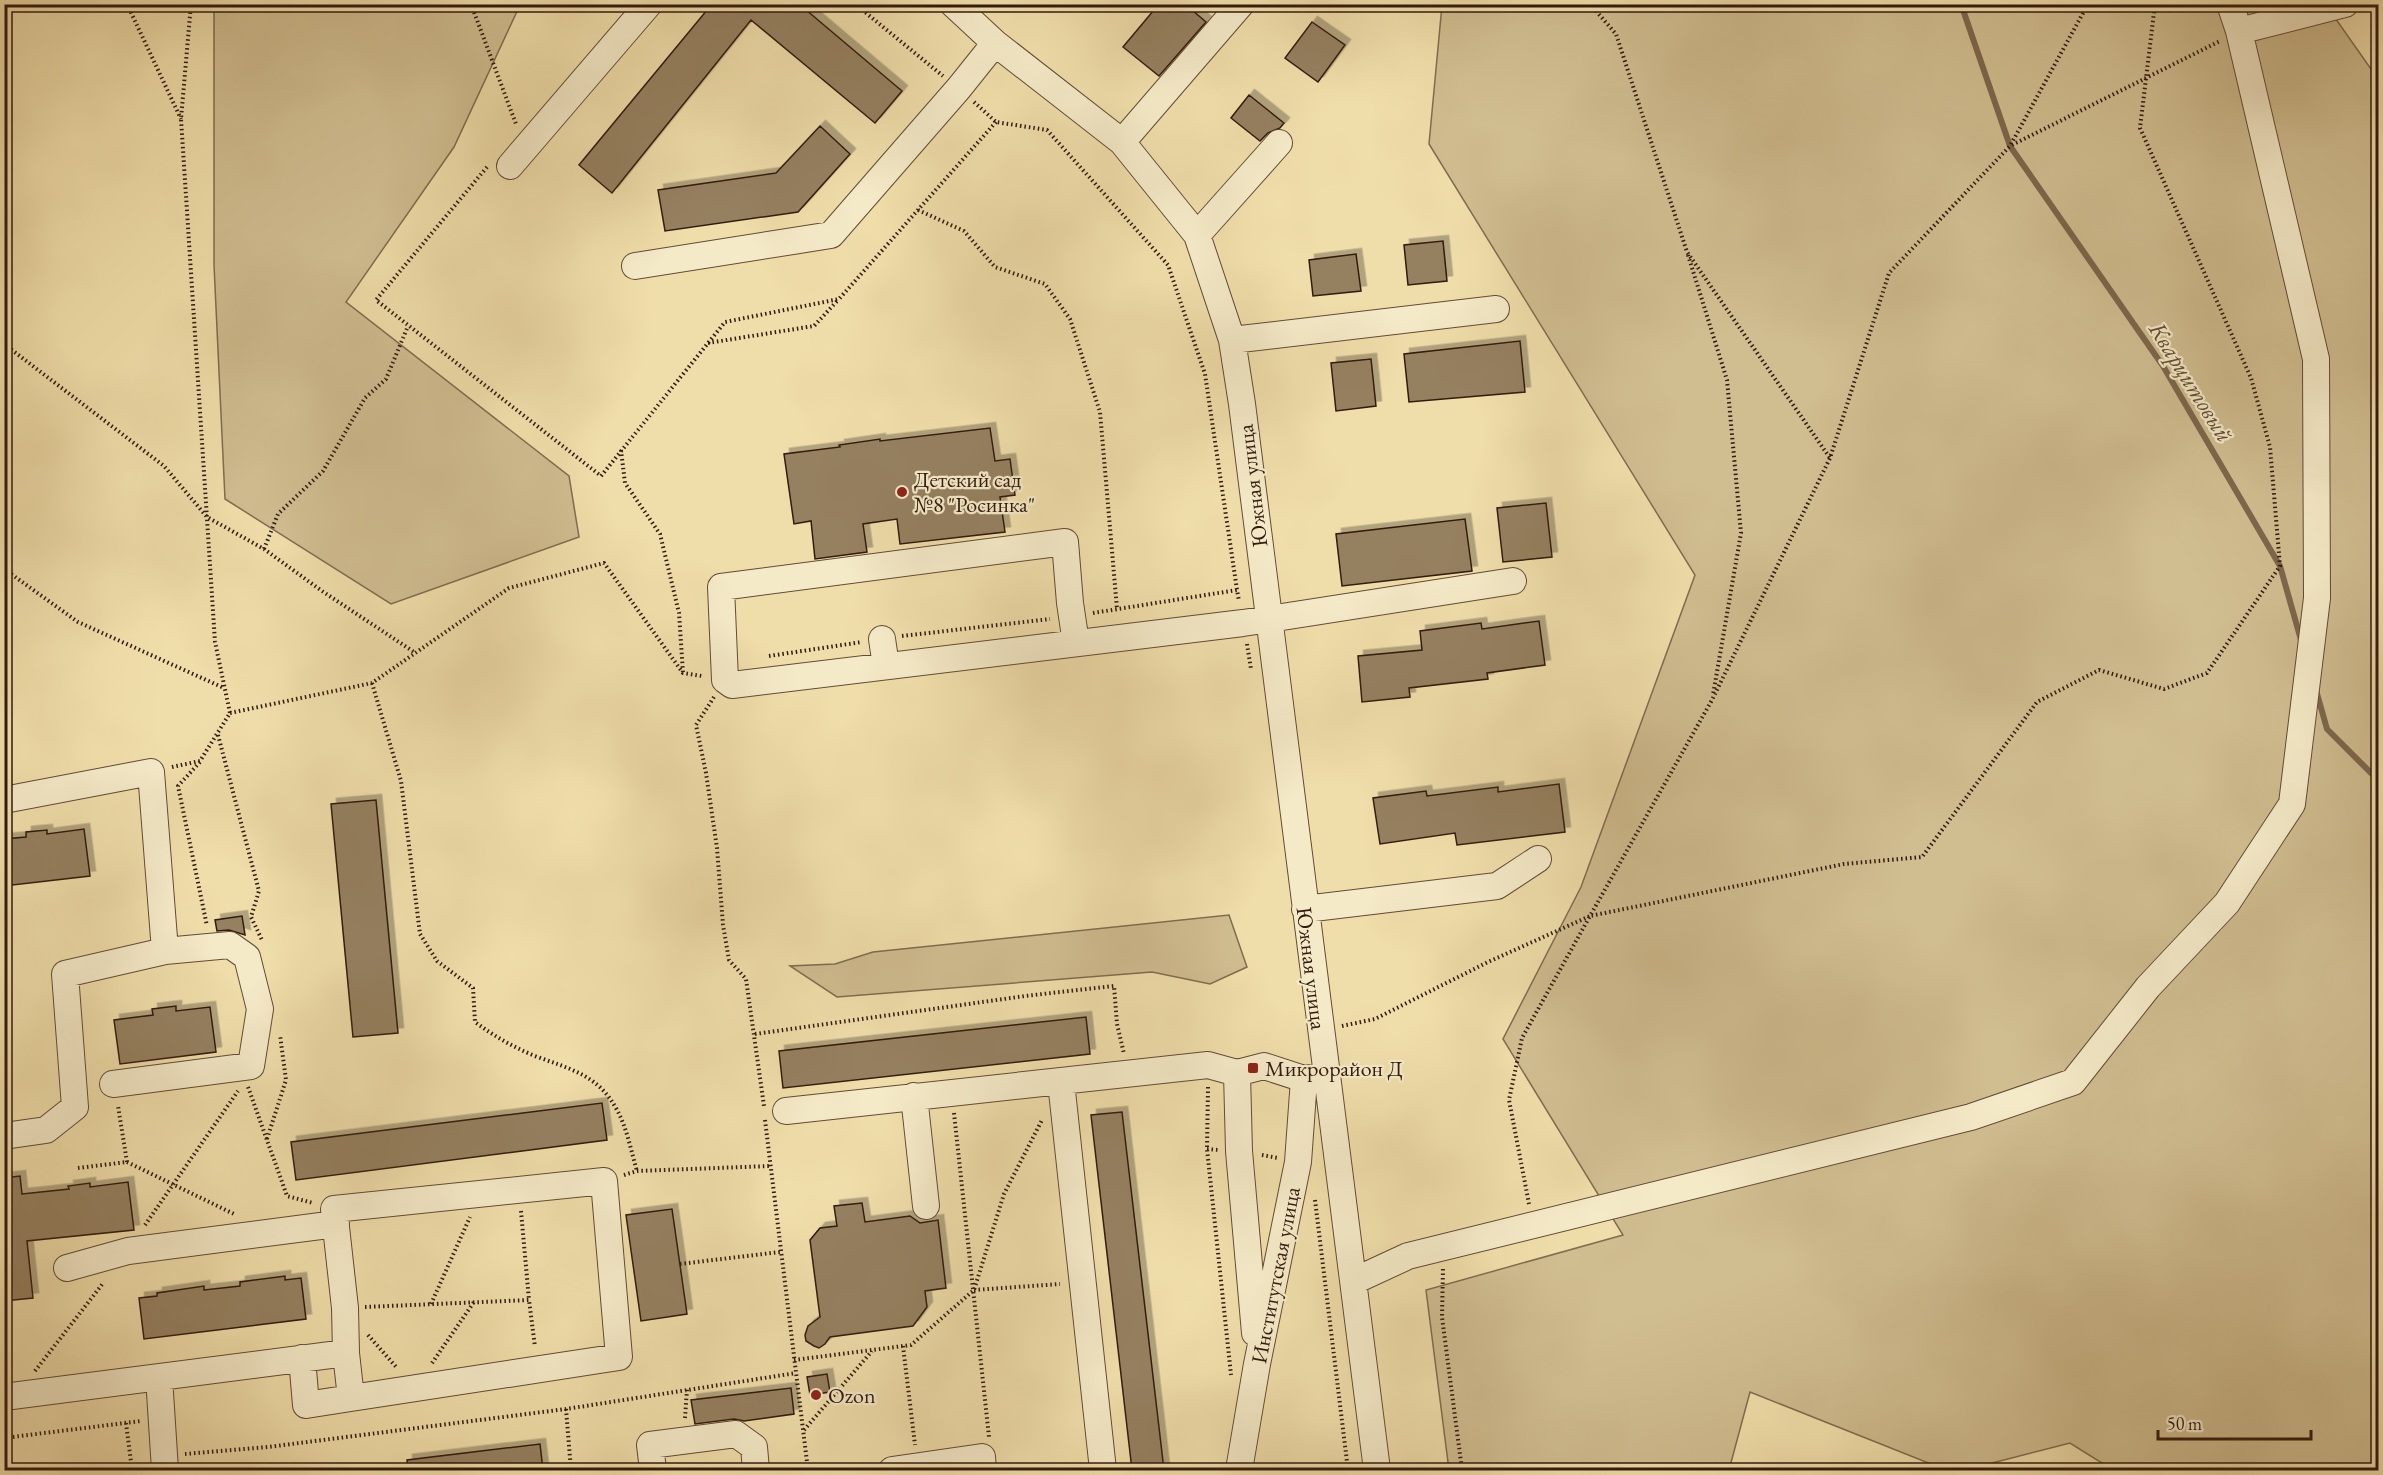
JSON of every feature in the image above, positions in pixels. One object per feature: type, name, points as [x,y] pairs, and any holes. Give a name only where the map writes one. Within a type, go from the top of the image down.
[{"type":"street","points":[[499,166],[649,4]]},
{"type":"street","name":"Южная улица","points":[[953,4],[995,43],[1122,142],[1197,236],[1232,340],[1242,404],[1256,621],[1305,909],[1320,1030],[1315,1078]]},
{"type":"street","points":[[1122,142],[1241,4]]},
{"type":"street","points":[[1354,1281],[1408,1256],[1971,1117],[2073,1082],[2148,987],[2227,903],[2292,804],[2317,598],[2316,358],[2239,31],[2230,4]]},
{"type":"street","points":[[2239,31],[2341,5]]},
{"type":"street","points":[[635,266],[831,235],[959,88],[995,43]]},
{"type":"street","points":[[1197,236],[1279,143]]},
{"type":"street","points":[[1232,340],[1496,309]]},
{"type":"street","points":[[1076,643],[1065,542],[720,587],[725,680],[732,685],[886,666],[1076,643],[1256,621],[1514,581]]},
{"type":"street","points":[[882,639],[886,666]]},
{"type":"street","points":[[4,800],[151,772],[165,951]]},
{"type":"street","points":[[1305,909],[1497,886],[1538,859]]},
{"type":"street","points":[[4,1136],[46,1130],[75,1107],[65,974],[165,951],[230,945],[247,957],[260,1009],[248,1073],[115,1093]]},
{"type":"street","points":[[786,1111],[1208,1065],[1237,1073],[1264,1066],[1315,1078],[1329,1103],[1377,1470]]},
{"type":"street","points":[[1237,1073],[1239,1151],[1257,1364]]},
{"type":"street","name":"Институтская улица","points":[[1239,1470],[1257,1364],[1315,1078]]},
{"type":"street","points":[[1062,1082],[1103,1470]]},
{"type":"street","points":[[914,1096],[926,1206]]},
{"type":"street","points":[[67,1268],[128,1251],[481,1193],[604,1181],[619,1357],[306,1405],[302,1358]]},
{"type":"street","points":[[335,1217],[345,1308],[346,1353],[351,1398]]},
{"type":"street","points":[[10,1396],[346,1353]]},
{"type":"street","points":[[159,1377],[164,1463]]},
{"type":"street","points":[[653,1470],[650,1444],[736,1434],[754,1447],[756,1470]]},
{"type":"street","points":[[892,1470],[982,1464]]},
{"type":"path","points":[[127,4],[181,119]]},
{"type":"path","points":[[191,4],[181,119],[215,642],[230,713],[200,761],[178,786],[211,947]]},
{"type":"path","points":[[471,4],[518,130],[525,121]]},
{"type":"path","points":[[855,4],[959,88],[996,122],[1047,130],[1168,265],[1205,374],[1237,590],[1256,621],[1251,669]]},
{"type":"path","points":[[1590,4],[1616,34],[1727,380],[1741,533],[1712,700]]},
{"type":"path","points":[[1533,1225],[1509,1100],[1522,1038],[1712,700],[1830,458],[1889,273],[2010,146],[2088,4]]},
{"type":"path","points":[[1320,1030],[1375,1019],[1488,962],[1590,916],[1844,864],[1922,857],[2037,702],[2099,670],[2164,689],[2207,673],[2280,566],[2270,447],[2251,378],[2140,128],[2155,4]]},
{"type":"path","points":[[2010,146],[2239,31]]},
{"type":"path","points":[[708,344],[814,326],[996,122]]},
{"type":"path","points":[[1988,169],[2015,137]]},
{"type":"path","points":[[499,166],[376,300],[601,476],[725,322],[839,299]]},
{"type":"path","points":[[918,210],[964,231],[995,267],[1046,284],[1070,319],[1100,412],[1117,609]]},
{"type":"path","points":[[1687,252],[1830,458]]},
{"type":"path","points":[[264,549],[278,514],[323,471],[365,398],[386,379],[408,326]]},
{"type":"path","points":[[4,344],[164,466],[207,517],[264,549],[414,652]]},
{"type":"path","points":[[621,450],[625,483],[660,534],[679,613],[683,673]]},
{"type":"path","points":[[230,713],[372,683],[509,588],[604,563],[683,673],[725,680],[696,725],[717,848],[723,925],[729,960],[746,979],[808,1470]]},
{"type":"path","points":[[4,568],[78,622],[225,688]]},
{"type":"path","points":[[759,657],[882,639],[1072,616],[1237,590]]},
{"type":"path","points":[[372,683],[401,781],[420,934],[437,961],[473,988],[476,1022],[496,1037],[535,1056],[570,1067],[596,1082],[617,1110],[638,1171]]},
{"type":"path","points":[[151,772],[200,761]]},
{"type":"path","points":[[754,1034],[1025,996],[1114,986],[1117,1024],[1129,1074]]},
{"type":"path","points":[[1208,1065],[1207,1149],[1232,1381]]},
{"type":"path","points":[[248,1073],[287,1196],[335,1217]]},
{"type":"path","points":[[128,1251],[248,1073]]},
{"type":"path","points":[[115,1093],[127,1162]]},
{"type":"path","points":[[952,1094],[990,1434],[982,1464]]},
{"type":"path","points":[[794,1360],[911,1345],[974,1290],[1004,1194],[1046,1112]]},
{"type":"path","points":[[1207,1149],[1239,1151],[1298,1162]]},
{"type":"path","points":[[78,1168],[127,1162],[241,1217]]},
{"type":"path","points":[[604,1181],[638,1171],[770,1166]]},
{"type":"path","points":[[519,1189],[538,1369]]},
{"type":"path","points":[[1314,1190],[1348,1470]]},
{"type":"path","points":[[431,1304],[481,1193]]},
{"type":"path","points":[[1444,1247],[1442,1317],[1462,1470]]},
{"type":"path","points":[[680,1264],[780,1252]]},
{"type":"path","points":[[10,1396],[107,1278]]},
{"type":"path","points":[[974,1290],[1083,1282]]},
{"type":"path","points":[[345,1308],[529,1300]]},
{"type":"path","points":[[345,1308],[414,1389],[474,1302]]},
{"type":"path","points":[[903,1346],[918,1467]]},
{"type":"path","points":[[804,1430],[873,1350]]},
{"type":"path","points":[[164,1463],[268,1447],[566,1409],[796,1373]]},
{"type":"path","points":[[683,1441],[687,1389]]},
{"type":"path","points":[[566,1409],[571,1470]]},
{"type":"path","points":[[4,1438],[161,1419]]},
{"type":"path","points":[[126,1423],[132,1470]]},
{"type":"shaded area","points":[[214,5],[520,5],[454,147],[346,302],[569,476],[579,537],[391,604],[225,499],[214,265]]},
{"type":"shaded area","points":[[1442,5],[2326,5],[2378,79],[2378,1470],[2113,1470],[2070,1443],[1965,1470],[1946,1470],[1750,1392],[1729,1470],[1449,1470],[1426,1290],[1623,1235],[1503,1039],[1581,887],[1695,575],[1429,144]]},
{"type":"shaded area","points":[[1229,915],[1247,967],[1210,984],[1152,972],[837,997],[790,966],[835,964],[873,952]]},
{"type":"building","points":[[712,4],[799,4],[902,91],[875,123],[751,20],[612,193],[579,165]]},
{"type":"building","points":[[1159,4],[1185,4],[1206,22],[1159,76],[1123,47]]},
{"type":"building","points":[[1312,22],[1345,45],[1318,82],[1285,58]]},
{"type":"building","points":[[1249,95],[1284,123],[1260,141],[1231,118]]},
{"type":"building","points":[[820,126],[850,154],[798,212],[665,231],[658,190],[776,173]]},
{"type":"building","points":[[1443,241],[1447,281],[1408,285],[1404,245]]},
{"type":"building","points":[[1356,254],[1361,291],[1313,296],[1309,260]]},
{"type":"building","points":[[1520,341],[1525,392],[1409,402],[1404,354]]},
{"type":"building","points":[[1371,359],[1376,406],[1336,411],[1331,363]]},
{"type":"building","name":"Детский сад №8 \"Росинка\"","points":[[990,428],[995,461],[1010,459],[1015,495],[1000,497],[1005,532],[900,544],[897,519],[863,524],[867,552],[815,559],[811,521],[794,524],[784,454],[880,439],[880,441]]},
{"type":"building","points":[[1546,503],[1552,557],[1503,562],[1497,508]]},
{"type":"building","points":[[1465,519],[1472,571],[1342,586],[1336,534]]},
{"type":"building","points":[[1539,621],[1545,665],[1487,673],[1488,679],[1409,688],[1410,697],[1362,702],[1358,656],[1422,650],[1420,631],[1481,623],[1482,629]]},
{"type":"building","points":[[1559,784],[1565,832],[1457,845],[1455,833],[1380,844],[1373,798],[1426,791],[1427,796],[1498,787],[1498,792]]},
{"type":"building","points":[[376,800],[398,1033],[353,1037],[331,804]]},
{"type":"building","points":[[84,829],[90,876],[4,886],[4,839],[26,837],[26,832],[47,830],[47,834]]},
{"type":"building","points":[[242,916],[245,935],[229,930],[217,931],[215,920]]},
{"type":"building","points":[[176,1006],[176,1011],[210,1007],[216,1052],[120,1064],[114,1020],[153,1015],[152,1009]]},
{"type":"building","points":[[1086,1017],[1090,1054],[783,1088],[779,1051]]},
{"type":"building","points":[[602,1103],[607,1140],[296,1180],[291,1142]]},
{"type":"building","points":[[1122,1112],[1164,1470],[1132,1470],[1091,1115]]},
{"type":"building","points":[[20,1176],[22,1194],[69,1189],[68,1186],[90,1183],[90,1187],[128,1182],[134,1230],[27,1241],[33,1298],[4,1301],[4,1178]]},
{"type":"building","points":[[862,1203],[865,1222],[910,1216],[920,1223],[938,1220],[946,1288],[925,1291],[927,1307],[913,1326],[830,1337],[819,1348],[806,1341],[805,1335],[808,1326],[820,1317],[810,1240],[820,1228],[837,1226],[834,1206]]},
{"type":"building","points":[[672,1209],[687,1314],[641,1321],[626,1215]]},
{"type":"building","points":[[285,1276],[285,1280],[301,1278],[306,1319],[144,1339],[139,1298],[204,1286],[204,1290],[240,1286],[240,1282]]},
{"type":"building","points":[[827,1374],[830,1392],[810,1395],[807,1377]]},
{"type":"building","points":[[791,1388],[794,1414],[744,1421],[734,1419],[695,1424],[691,1400]]},
{"type":"building","points":[[540,1444],[543,1470],[408,1470],[407,1460]]},
{"type":"waterway","name":"Кварцитовый","points":[[1961,4],[2010,146],[2163,366],[2280,566],[2301,640]]},
{"type":"waterway","name":"Кварцитовый","points":[[2316,690],[2327,729],[2378,780]]},
{"type":"place","name":"Детский сад №8 \"Росинка\"","points":[[902,492]]},
{"type":"place","name":"Микрорайон Д","points":[[1253,1068]]},
{"type":"place","name":"Ozon","points":[[816,1395]]}]
